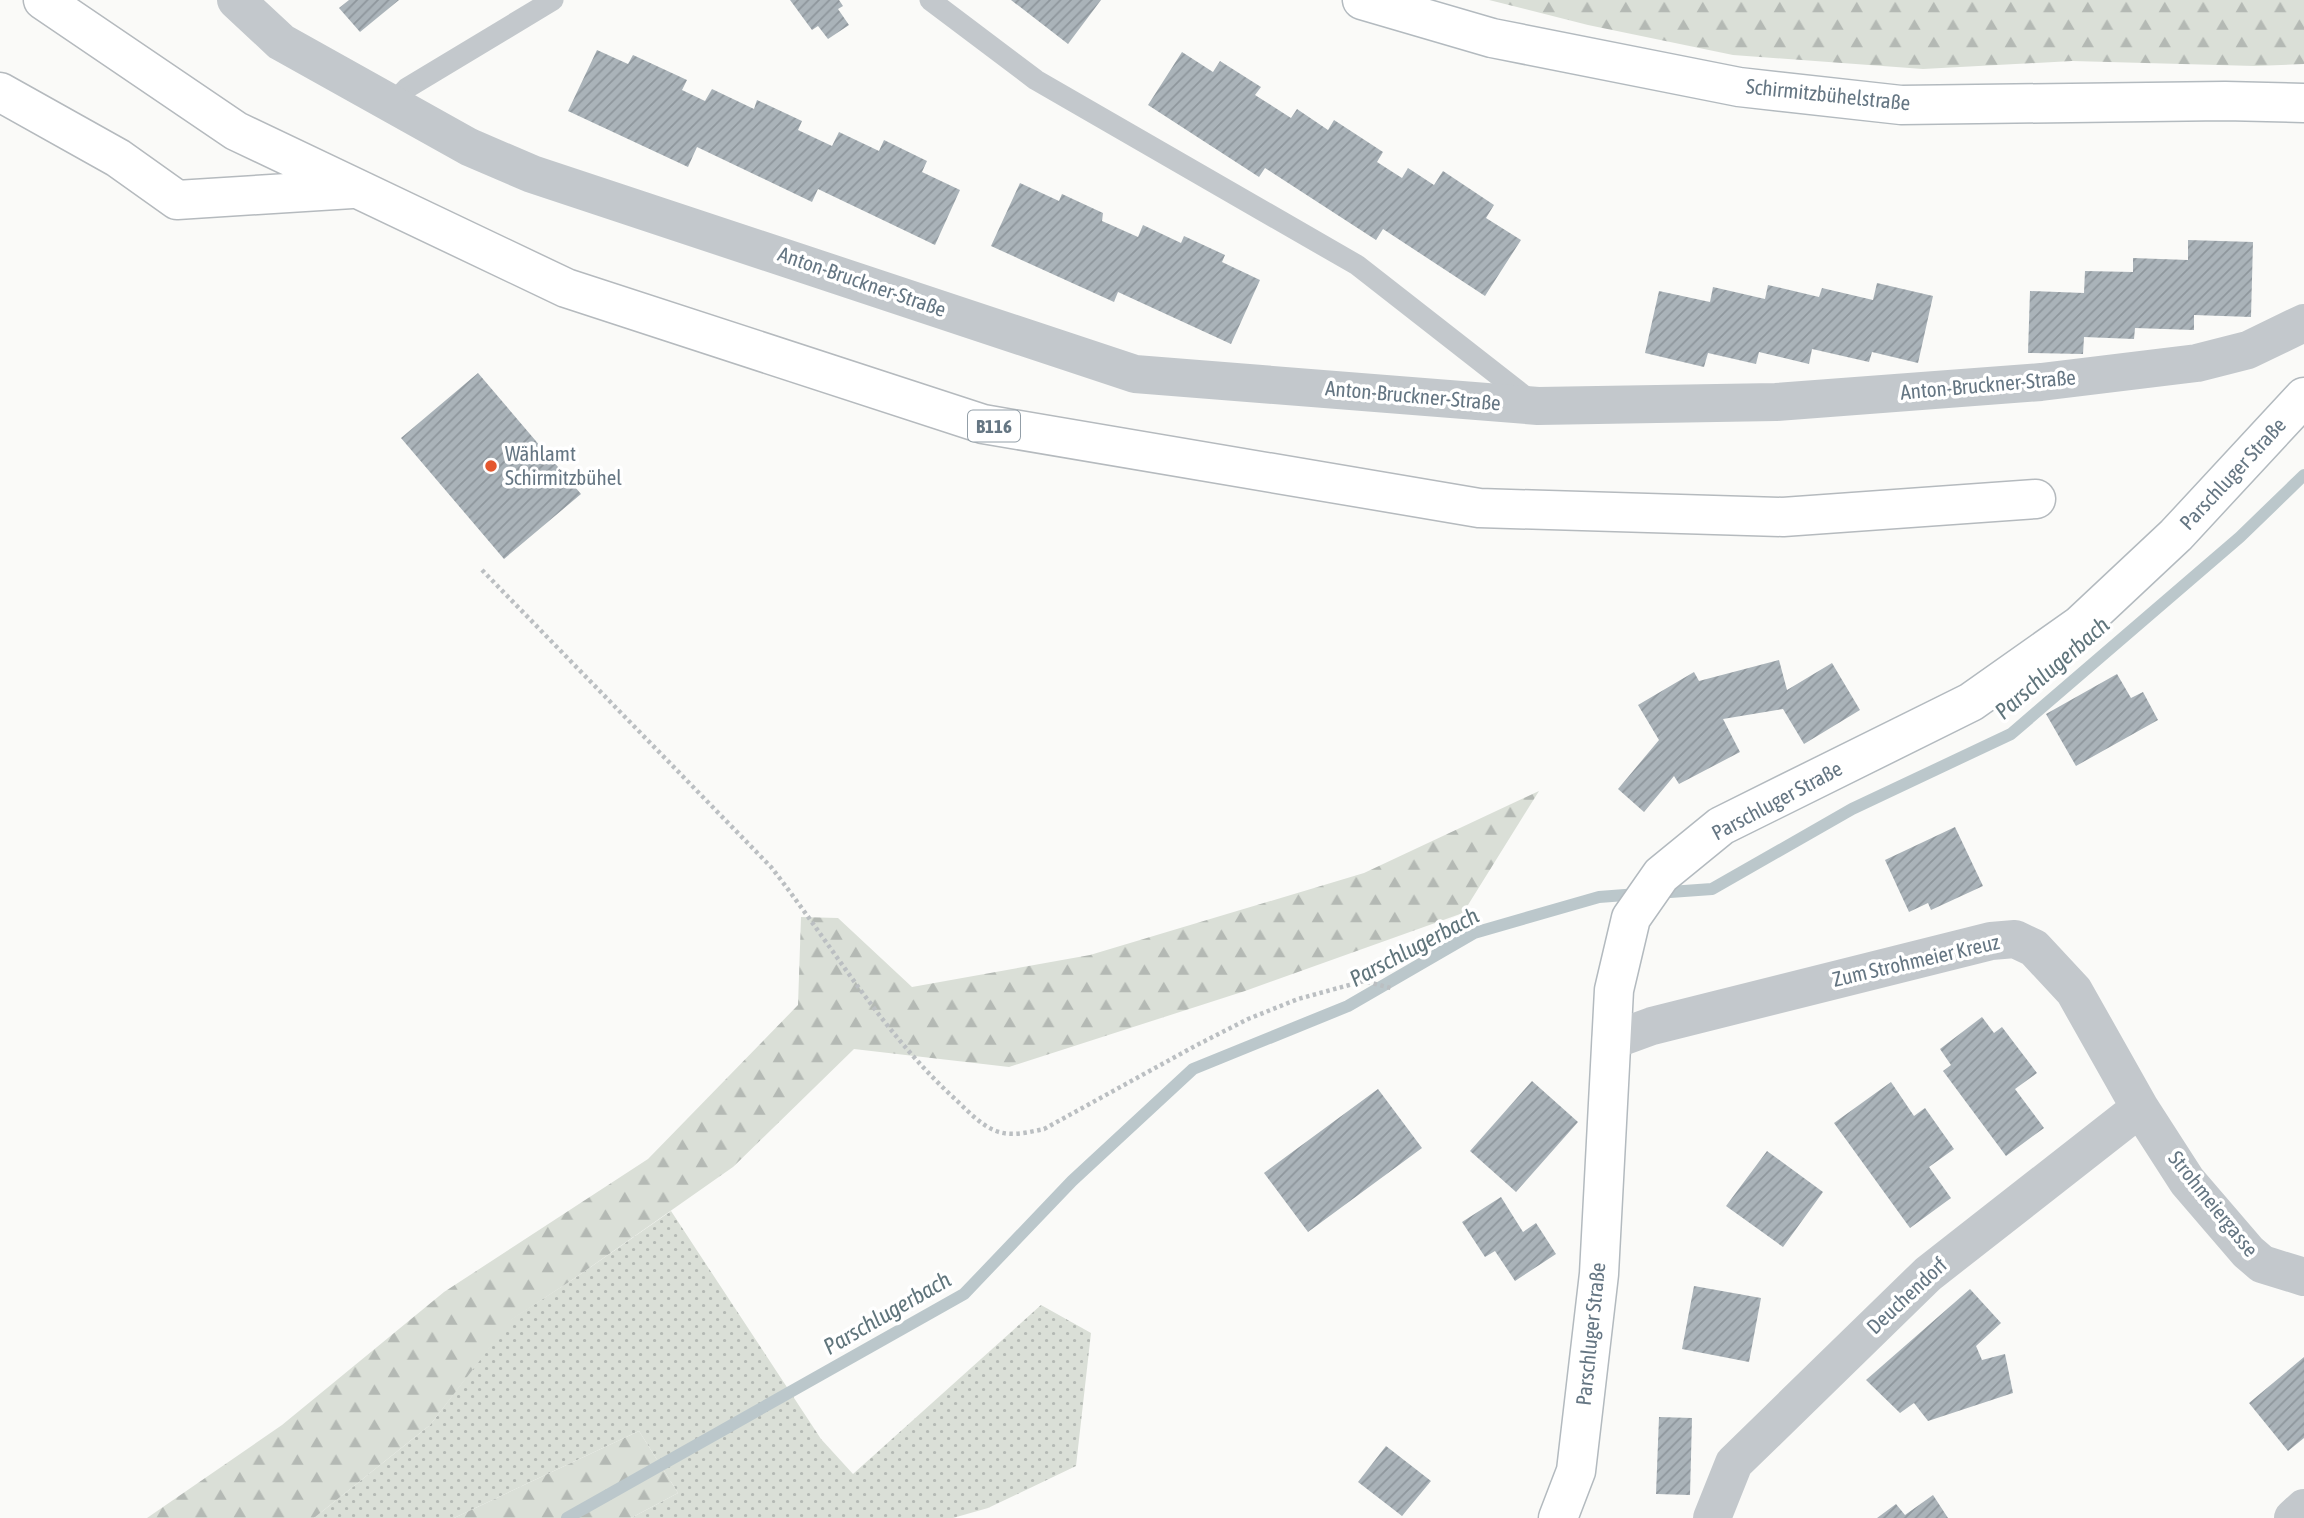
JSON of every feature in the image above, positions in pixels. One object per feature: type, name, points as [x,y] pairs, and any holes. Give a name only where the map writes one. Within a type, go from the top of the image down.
[{"type":"main road","name":"B116","points":[[43,0],[236,131],[566,288],[983,424],[1479,508],[1783,517],[2036,499]]},
{"type":"main road","name":"Schirmitzbühelstraße","points":[[1362,0],[1492,38],[1725,84],[1901,105],[2225,101],[2304,103]]},
{"type":"main road","points":[[0,92],[118,158],[177,200],[357,189]]},
{"type":"main road","name":"Parschluger Straße","points":[[1558,1518],[1576,1471],[1597,1287],[1614,990],[1631,919],[1661,875],[1721,826],[1971,702],[2080,625],[2176,535],[2304,397]]},
{"type":"street","name":"Anton-Bruckner-Straße","points":[[236,0],[281,43],[469,147],[532,174],[1135,374],[1538,406],[1776,402],[2041,382],[2197,363],[2248,350],[2304,323]]},
{"type":"street","name":"Zum Strohmeier Kreuz","points":[[1611,1041],[1651,1026],[1990,941],[2015,939],[2034,948],[2074,991],[2140,1108]]},
{"type":"street","name":"Strohmeiergasse","points":[[2140,1108],[2188,1181],[2248,1252],[2262,1264],[2304,1277]]},
{"type":"street","name":"Deuchendorf","points":[[1712,1518],[1734,1463],[1918,1284],[2140,1108]]},
{"type":"street","points":[[2293,1518],[2304,1508]]},
{"type":"lane","points":[[392,104],[407,88],[553,0]]},
{"type":"lane","name":"Anton-Bruckner-Straße","points":[[930,0],[1036,80],[1357,265],[1538,406]]},
{"type":"path","points":[[482,570],[771,867],[810,916],[848,976],[891,1031],[931,1077],[973,1115],[996,1131],[1018,1134],[1044,1129],[1248,1019],[1298,999],[1364,981],[1391,988]]},
{"type":"green space","points":[[1489,0],[2304,0],[2304,64],[2255,66],[2072,61],[1923,69],[1733,55],[1588,25]]},
{"type":"green space","points":[[1539,791],[1463,913],[1245,991],[1009,1067],[854,1049],[733,1167],[511,1320],[430,1425],[314,1518],[147,1518],[282,1425],[444,1292],[648,1159],[798,1005],[801,917],[838,918],[912,987],[1090,955],[1364,873]]},
{"type":"green space","points":[[671,1211],[821,1439],[853,1474],[1041,1305],[1091,1333],[1076,1466],[988,1508],[953,1518],[631,1518],[678,1493],[639,1431],[454,1518],[314,1518],[430,1425],[510,1320]]},
{"type":"green space","points":[[639,1431],[678,1493],[631,1518],[454,1518]]},
{"type":"building","points":[[349,0],[399,0],[360,32],[339,8]]},
{"type":"building","points":[[790,0],[839,0],[843,6],[838,9],[849,25],[828,39],[818,26],[812,30]]},
{"type":"building","points":[[1011,0],[1101,0],[1068,44]]},
{"type":"building","points":[[597,50],[628,64],[633,55],[687,80],[682,90],[705,101],[712,89],[754,109],[757,100],[802,121],[798,130],[832,146],[839,132],[879,151],[884,140],[927,161],[922,172],[960,190],[935,245],[818,189],[812,202],[697,147],[688,167],[568,111]]},
{"type":"building","points":[[1182,52],[1213,72],[1220,61],[1261,87],[1255,95],[1291,118],[1297,109],[1328,130],[1334,120],[1383,152],[1377,162],[1402,178],[1408,168],[1434,185],[1443,171],[1494,205],[1486,218],[1521,240],[1485,296],[1383,229],[1376,240],[1265,168],[1259,177],[1148,105]]},
{"type":"building","points":[[1020,183],[1059,201],[1062,194],[1103,213],[1102,221],[1138,237],[1143,225],[1181,243],[1184,236],[1225,255],[1222,262],[1260,280],[1231,344],[1118,292],[1114,302],[991,246]]},
{"type":"building","points":[[2188,240],[2253,242],[2251,317],[2194,315],[2194,330],[2135,328],[2134,339],[2084,337],[2083,354],[2028,353],[2030,291],[2084,293],[2085,271],[2133,272],[2133,258],[2188,260]]},
{"type":"building","points":[[1877,283],[1933,296],[1918,363],[1872,352],[1869,362],[1812,349],[1809,364],[1759,352],[1756,364],[1708,353],[1704,367],[1645,353],[1659,291],[1710,302],[1713,287],[1765,299],[1768,285],[1819,297],[1822,288],[1873,300]]},
{"type":"building","name":"Wählamt Schirmitzbühel","points":[[478,373],[581,494],[504,559],[401,438]]},
{"type":"building","points":[[1779,660],[1787,690],[1832,663],[1860,710],[1804,744],[1783,709],[1723,719],[1740,752],[1679,784],[1674,776],[1644,812],[1618,789],[1659,740],[1638,705],[1694,672],[1699,681]]},
{"type":"building","points":[[2117,674],[2131,698],[2143,692],[2158,720],[2076,766],[2046,714]]},
{"type":"building","points":[[1955,827],[1983,886],[1931,910],[1928,903],[1909,912],[1885,860]]},
{"type":"building","points":[[1982,1017],[1994,1033],[2002,1027],[2037,1073],[2015,1089],[2044,1128],[2006,1156],[1943,1071],[1951,1065],[1940,1049]]},
{"type":"building","points":[[1532,1081],[1578,1122],[1516,1192],[1470,1151]]},
{"type":"building","points":[[1891,1082],[1914,1116],[1925,1108],[1954,1149],[1929,1167],[1951,1198],[1910,1228],[1834,1123]]},
{"type":"building","points":[[1378,1089],[1422,1148],[1308,1232],[1264,1173]]},
{"type":"building","points":[[1767,1151],[1823,1192],[1783,1247],[1726,1206]]},
{"type":"building","points":[[1501,1197],[1523,1232],[1536,1223],[1556,1254],[1515,1281],[1495,1251],[1485,1257],[1462,1222]]},
{"type":"building","points":[[1694,1286],[1761,1298],[1749,1362],[1682,1349]]},
{"type":"building","points":[[1970,1289],[2001,1323],[1976,1346],[1982,1360],[2005,1354],[2013,1393],[1928,1421],[1914,1403],[1900,1413],[1866,1380]]},
{"type":"building","points":[[2304,1357],[2304,1438],[2288,1451],[2249,1403]]},
{"type":"building","points":[[1659,1417],[1692,1418],[1690,1495],[1656,1494]]},
{"type":"building","points":[[1386,1446],[1431,1481],[1402,1516],[1358,1482]]},
{"type":"building","points":[[1933,1495],[1948,1518],[1877,1518],[1896,1504],[1905,1515]]},
{"type":"waterway","name":"Parschlugerbach","points":[[1656,893],[1712,889],[1852,809],[2011,734],[2240,537],[2304,475]]},
{"type":"waterway","name":"Parschlugerbach","points":[[567,1518],[964,1294],[1072,1181],[1193,1069],[1348,1006],[1474,933],[1599,897],[1638,894]]},
{"type":"place","name":"Wählamt Schirmitzbühel","points":[[491,466]]}]
